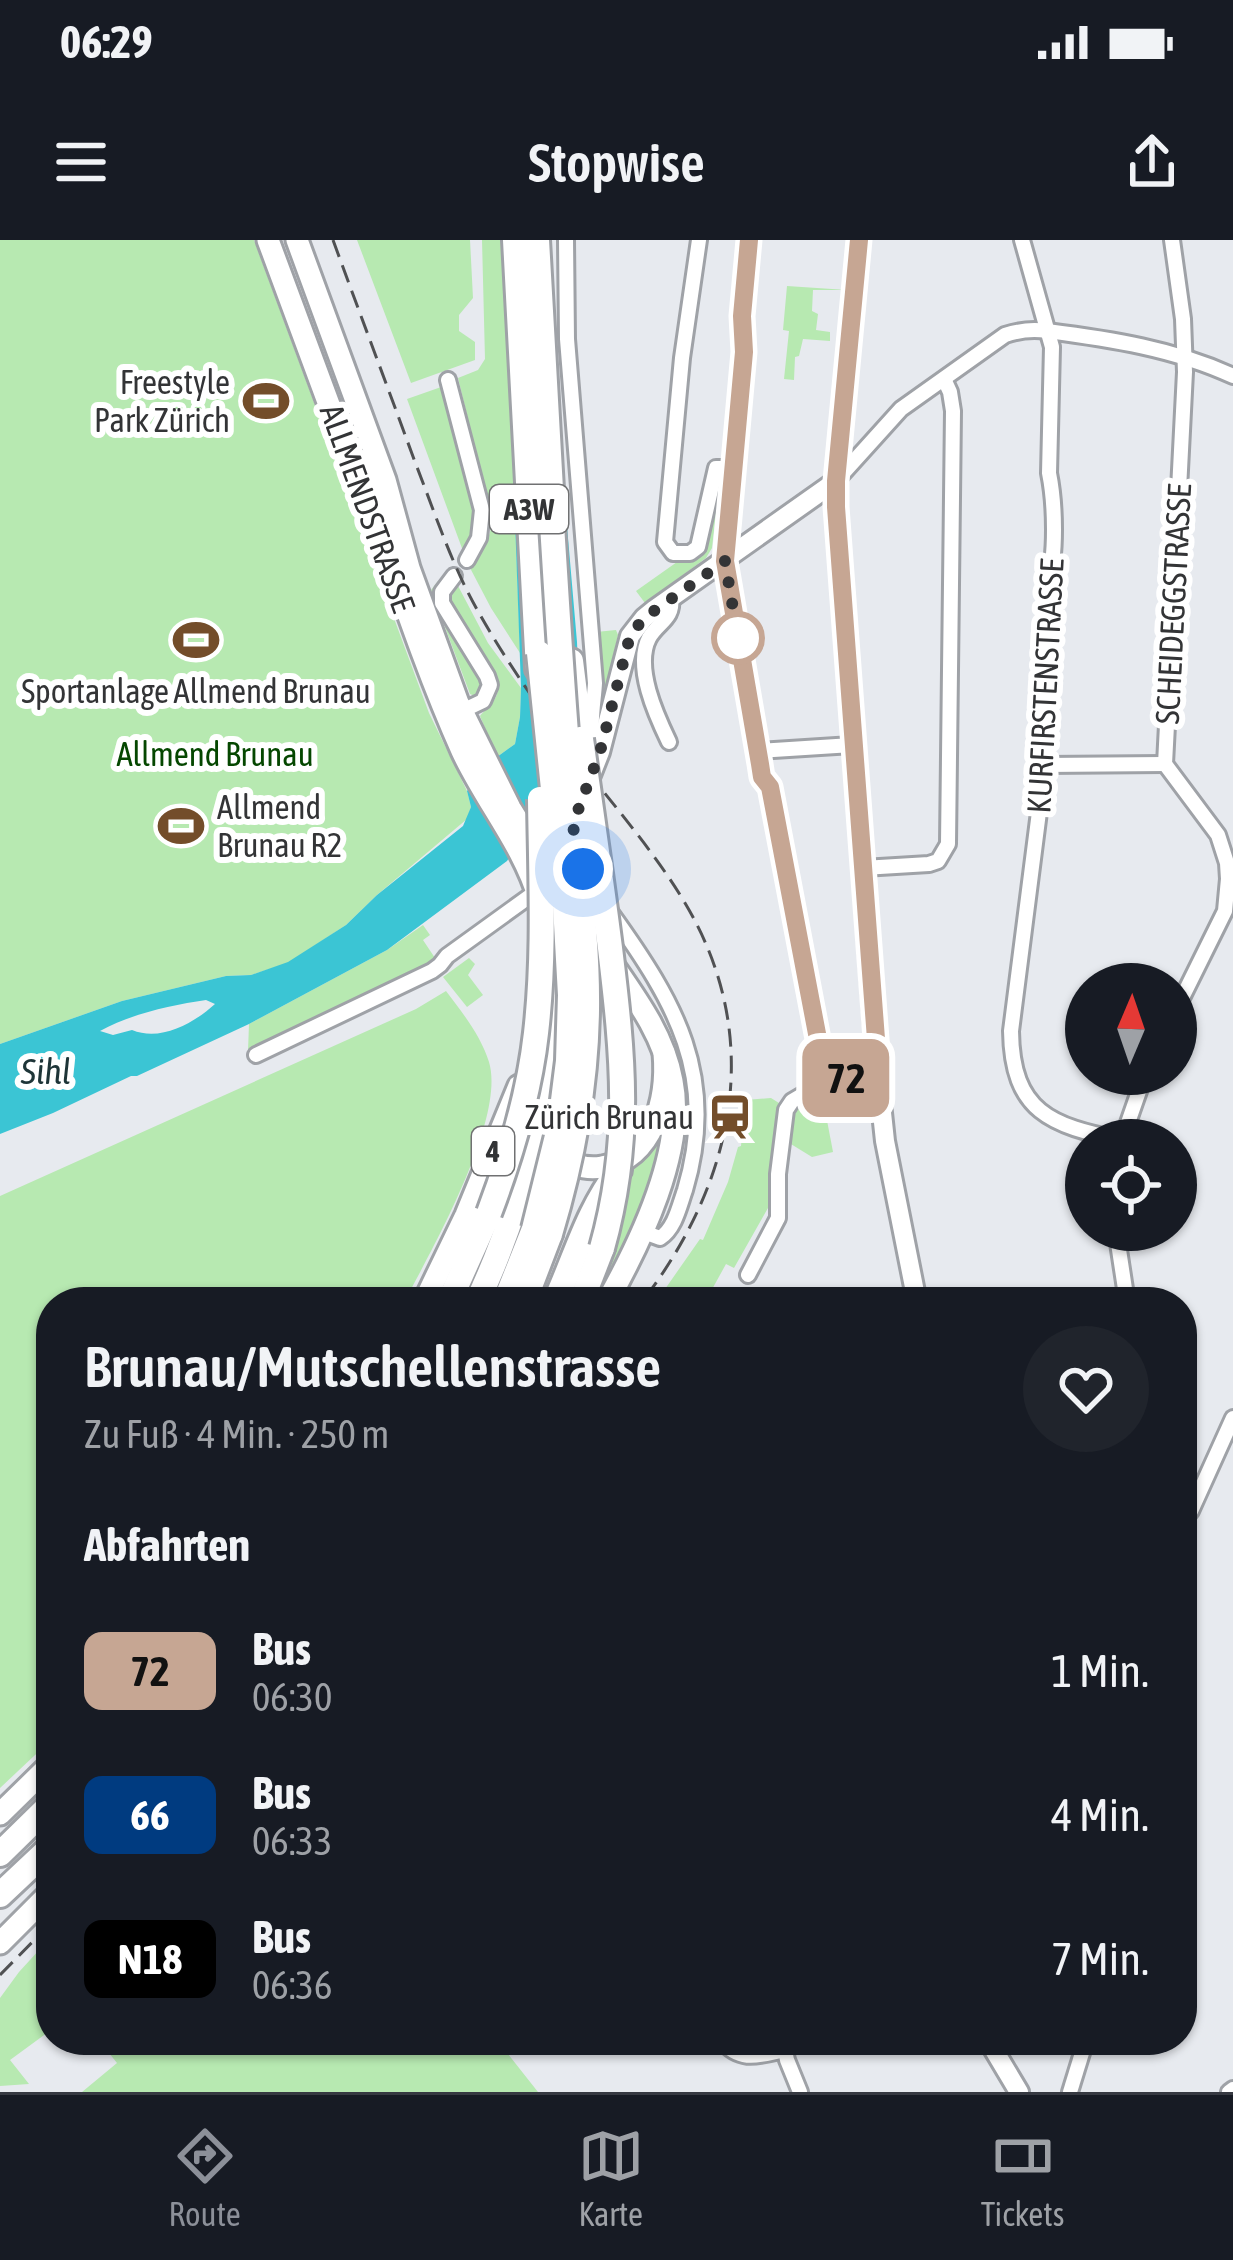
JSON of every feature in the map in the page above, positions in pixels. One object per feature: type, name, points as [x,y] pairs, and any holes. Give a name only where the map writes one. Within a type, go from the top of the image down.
[{"type":"highway","name":"A3W","points":[[514,240],[538,653],[570,995],[560,1124],[528,1287]]},
{"type":"highway","name":"A3W","points":[[513,1287],[568,1172],[584,1077],[587,1010],[563,708],[537,240]]},
{"type":"highway","points":[[551,509],[622,1056],[621,1158],[602,1248],[587,1287]]},
{"type":"highway","points":[[456,1287],[490,1214],[529,1079],[542,915],[538,653]]},
{"type":"highway","points":[[483,1287],[510,1225],[548,1094]]},
{"type":"highway","points":[[561,1287],[585,1224],[625,1162]]},
{"type":"highway","points":[[0,1854],[36,1819]]},
{"type":"highway","points":[[4,1896],[36,1866]]},
{"type":"main road","name":"ALLMENDSTRASSE","points":[[268,240],[431,677],[478,766]]},
{"type":"main road","name":"ALLMENDSTRASSE","points":[[297,240],[386,480],[409,568],[478,766]]},
{"type":"main road","name":"4","points":[[478,766],[527,852],[578,915],[642,1008],[664,1053],[674,1092],[674,1124],[661,1179],[614,1287]]},
{"type":"main road","name":"4","points":[[431,1287],[497,1142],[551,994],[546,925],[527,852]]},
{"type":"main road","points":[[622,978],[580,976],[551,994],[548,1131],[558,1156],[592,1168],[625,1162],[649,1132],[659,1110],[664,1053]]},
{"type":"main road","points":[[0,1814],[36,1779]]},
{"type":"main road","points":[[0,1943],[36,1907]]},
{"type":"street","points":[[566,240],[568,362],[596,683],[592,726],[600,752]]},
{"type":"street","points":[[699,240],[682,358],[665,542],[673,554],[690,553],[698,547],[716,468],[733,468]]},
{"type":"street","points":[[749,240],[725,561],[762,777],[770,787],[826,1081]]},
{"type":"street","points":[[859,240],[836,481],[879,1079],[914,1287]]},
{"type":"street","name":"KURFIRSTENSTRASSE","points":[[1022,240],[1052,347],[1049,473],[1053,511],[1052,571],[1047,585],[1045,765],[1011,1052],[1026,1096],[1065,1126]]},
{"type":"street","name":"SCHEIDEGGSTRASSE","points":[[1172,240],[1184,357],[1165,764],[1217,835],[1228,879],[1220,922],[1197,968]]},
{"type":"street","points":[[578,915],[566,870],[577,813],[600,752],[630,636],[644,618],[836,481],[901,409],[1006,334],[1047,331],[1184,357],[1233,376]]},
{"type":"street","points":[[863,868],[929,864],[938,861],[948,844],[953,411],[944,379]]},
{"type":"street","points":[[448,380],[482,510],[479,538],[466,560]]},
{"type":"street","points":[[454,576],[442,592],[442,603],[490,686],[483,701],[462,711]]},
{"type":"street","points":[[669,742],[655,713],[644,664],[649,639],[670,614],[671,598]]},
{"type":"street","points":[[758,751],[852,745]]},
{"type":"street","points":[[1045,765],[1165,764]]},
{"type":"street","points":[[527,852],[551,840],[577,813]]},
{"type":"street","points":[[570,848],[677,1017],[695,1088],[693,1154],[672,1226],[660,1238],[641,1231]]},
{"type":"street","points":[[256,1055],[433,971],[537,891]]},
{"type":"street","points":[[748,1275],[778,1218],[785,1110],[826,1081],[859,1076],[879,1079]]},
{"type":"street","points":[[1119,1251],[1125,1287]]},
{"type":"street","points":[[1197,1496],[1233,1418]]},
{"type":"street","points":[[787,2055],[800,2092]]},
{"type":"street","points":[[997,2055],[1018,2092]]},
{"type":"street","points":[[1070,2092],[1081,2055]]},
{"type":"green space","name":"Allmend Brunau","points":[[0,240],[254,240],[429,713],[471,807],[467,819],[346,925],[288,963],[122,1001],[0,1044]]},
{"type":"green space","points":[[357,240],[470,240],[473,298],[459,315],[459,331],[475,342],[475,360],[411,383]]},
{"type":"green space","points":[[482,240],[505,240],[520,653],[469,566],[487,542],[493,522],[458,378],[478,370],[485,359]]},
{"type":"green space","points":[[787,286],[847,290],[813,290],[816,330],[830,332],[830,341],[803,339],[795,357],[794,380],[784,379]]},
{"type":"green space","points":[[444,386],[476,512],[475,534],[463,551],[407,399]]},
{"type":"green space","points":[[710,511],[716,512],[712,548],[706,558],[645,603],[636,591],[677,562],[689,559]]},
{"type":"green space","points":[[446,579],[438,589],[482,678],[477,697],[470,694],[431,590]]},
{"type":"green space","points":[[456,582],[488,643],[521,688],[515,744],[497,757],[480,716],[496,696],[498,680],[448,597]]},
{"type":"green space","points":[[616,630],[618,635],[598,720],[596,632]]},
{"type":"green space","points":[[423,925],[430,935],[423,940],[434,964],[248,1051],[249,1024],[387,950]]},
{"type":"green space","points":[[469,958],[475,964],[468,975],[483,995],[467,1007],[443,977]]},
{"type":"green space","points":[[446,991],[481,1043],[491,1086],[477,1149],[412,1287],[36,1287],[36,1754],[0,1788],[0,1196],[416,1009]]},
{"type":"green space","points":[[822,1094],[833,1152],[812,1157],[786,1141],[787,1132],[796,1112]]},
{"type":"green space","points":[[771,1098],[779,1103],[768,1208],[734,1268],[726,1264],[713,1287],[666,1287],[703,1240],[728,1182],[741,1146],[745,1100]]},
{"type":"green space","points":[[670,1103],[652,1189],[607,1287],[594,1287],[628,1169]]},
{"type":"green space","points":[[36,1953],[36,2041],[10,2060],[29,2084],[0,2086],[0,1998]]},
{"type":"green space","points":[[111,2055],[509,2055],[538,2092],[82,2092],[117,2063]]},
{"type":"water","name":"Sihl","points":[[505,240],[559,434],[577,642],[580,719],[535,819],[507,861],[387,950],[249,1024],[0,1134],[0,1044],[122,1001],[226,976],[251,975],[288,962],[346,925],[463,826],[471,807],[467,791],[515,744],[521,688]],"holes":[[[206,1000],[215,1004],[187,1024],[165,1032],[132,1030],[113,1035],[100,1031],[165,1008]]]},
{"type":"railway","points":[[333,240],[469,595],[530,694],[651,852],[685,903],[710,954],[725,1006],[731,1057],[728,1108],[717,1159],[699,1208],[652,1287]]},
{"type":"railway","points":[[0,1975],[36,1938]]},
{"type":"bus line","name":"72","points":[[749,240],[725,561],[762,777],[770,787],[826,1081],[859,1076],[879,1079],[836,507],[859,240]]},
{"type":"place","name":"Freestyle Park Zürich","points":[[266,401]]},
{"type":"place","name":"Sportanlage Allmend Brunau","points":[[196,640]]},
{"type":"place","name":"Allmend Brunau R2","points":[[181,826]]},
{"type":"place","name":"Zürich Brunau","points":[[730,1117]]},
{"type":"route","points":[[583,869],[570,848],[577,813],[600,752],[630,636],[644,618],[725,561],[738,638]]}]
